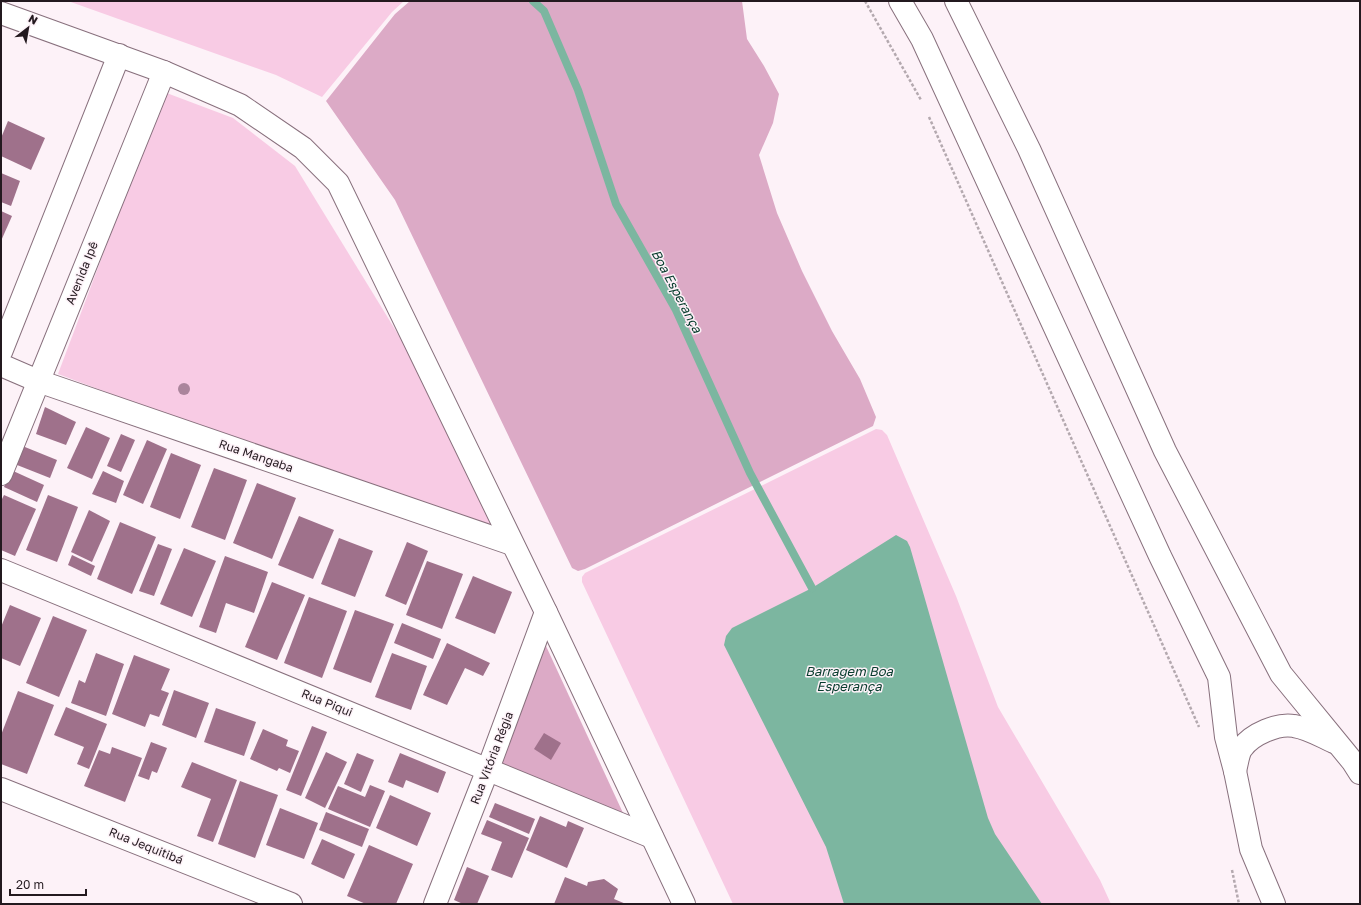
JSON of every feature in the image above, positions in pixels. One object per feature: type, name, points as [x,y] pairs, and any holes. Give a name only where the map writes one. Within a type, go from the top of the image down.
[{"type":"street","points":[[900,1],[922,39],[1160,556],[1219,677],[1226,737],[1235,771],[1251,849],[1274,904]]},
{"type":"street","points":[[956,1],[1029,149],[1165,451],[1281,674],[1353,762],[1360,773]]},
{"type":"street","points":[[1,13],[164,72],[240,105],[304,148],[338,183],[546,612],[684,904]]},
{"type":"street","points":[[1,352],[119,55]]},
{"type":"street","name":"Avenida Ipê","points":[[1,474],[164,72]]},
{"type":"street","name":"Rua Mangaba","points":[[1,365],[38,381],[512,544]]},
{"type":"street","name":"Rua Piqui","points":[[1,570],[488,769],[652,838]]},
{"type":"street","name":"Rua Vitória Régia","points":[[435,904],[488,769],[546,612]]},
{"type":"street","points":[[1235,771],[1242,748],[1257,734],[1274,728],[1293,726],[1318,734],[1340,746]]},
{"type":"street","name":"Rua Jequitibá","points":[[1,788],[291,904]]},
{"type":"path","points":[[866,1],[922,100]]},
{"type":"path","points":[[928,115],[1200,730]]},
{"type":"path","points":[[1231,866],[1239,904]]},
{"type":"shaded area","points":[[68,1],[404,1],[392,12],[322,97],[276,75]]},
{"type":"shaded area","points":[[410,1],[742,1],[747,39],[779,94],[773,123],[759,155],[777,213],[802,271],[832,331],[860,379],[876,417],[873,426],[585,569],[578,571],[572,568],[395,200],[326,101],[395,14]]},
{"type":"shaded area","points":[[164,92],[233,118],[295,166],[404,344],[495,532],[237,441],[58,374]]},
{"type":"shaded area","points":[[876,429],[882,430],[887,435],[956,596],[998,707],[1100,880],[1111,904],[733,904],[582,582],[582,577],[585,573]]},
{"type":"shaded area","points":[[546,646],[623,813],[497,763]]},
{"type":"water","name":"Barragem Boa Esperança","points":[[896,535],[907,541],[910,547],[988,818],[995,834],[1042,904],[844,904],[826,847],[724,645],[726,636],[732,628],[812,588]]},
{"type":"building","points":[[8,121],[45,138],[31,170],[1,156],[1,138]]},
{"type":"building","points":[[1,173],[20,181],[11,206],[1,202]]},
{"type":"building","points":[[1,211],[12,216],[1,241]]},
{"type":"building","points":[[45,407],[76,422],[66,445],[36,434]]},
{"type":"building","points":[[86,427],[110,438],[92,479],[67,468]]},
{"type":"building","points":[[121,434],[135,440],[121,472],[107,466]]},
{"type":"building","points":[[147,440],[167,449],[143,504],[123,495]]},
{"type":"building","points":[[20,445],[57,460],[50,478],[12,463]]},
{"type":"building","points":[[171,453],[201,465],[180,519],[150,507]]},
{"type":"building","points":[[214,468],[247,480],[225,540],[191,527]]},
{"type":"building","points":[[11,470],[44,485],[37,502],[4,487]]},
{"type":"building","points":[[103,471],[124,481],[116,503],[92,494]]},
{"type":"building","points":[[257,483],[296,498],[272,559],[233,543]]},
{"type":"building","points":[[4,495],[36,509],[15,556],[1,550],[1,501]]},
{"type":"building","points":[[48,495],[78,507],[57,562],[26,550]]},
{"type":"building","points":[[89,510],[110,521],[92,562],[71,552]]},
{"type":"building","points":[[299,516],[334,530],[313,579],[278,565]]},
{"type":"building","points":[[120,522],[156,537],[132,594],[97,579]]},
{"type":"building","points":[[339,538],[373,551],[355,597],[321,584]]},
{"type":"building","points":[[407,542],[428,551],[406,605],[385,596]]},
{"type":"building","points":[[158,544],[172,549],[154,596],[139,591]]},
{"type":"building","points":[[184,548],[216,561],[192,617],[160,604]]},
{"type":"building","points":[[72,555],[95,566],[91,576],[68,565]]},
{"type":"building","points":[[225,556],[268,572],[254,613],[226,603],[216,633],[199,627]]},
{"type":"building","points":[[427,561],[463,574],[442,629],[406,615]]},
{"type":"building","points":[[473,576],[512,592],[495,634],[455,618]]},
{"type":"building","points":[[272,582],[305,595],[277,660],[245,647]]},
{"type":"building","points":[[309,597],[347,611],[322,678],[284,663]]},
{"type":"building","points":[[10,605],[41,618],[20,666],[1,658],[1,627]]},
{"type":"building","points":[[355,610],[394,624],[371,683],[333,669]]},
{"type":"building","points":[[53,616],[87,630],[59,697],[26,683]]},
{"type":"building","points":[[402,623],[441,639],[433,659],[394,643]]},
{"type":"building","points":[[447,643],[490,663],[483,676],[465,668],[447,705],[423,695]]},
{"type":"building","points":[[96,653],[124,664],[106,716],[71,703],[79,680],[85,683]]},
{"type":"building","points":[[392,653],[427,666],[411,710],[375,697]]},
{"type":"building","points":[[134,655],[170,669],[161,690],[169,693],[159,717],[150,714],[145,727],[112,714]]},
{"type":"building","points":[[174,690],[209,703],[196,738],[162,725]]},
{"type":"building","points":[[18,691],[54,705],[27,774],[1,764],[1,735]]},
{"type":"building","points":[[66,707],[107,724],[89,769],[77,764],[84,747],[54,735]]},
{"type":"building","points":[[216,708],[256,722],[244,756],[204,742]]},
{"type":"building","points":[[312,726],[327,732],[301,796],[286,790]]},
{"type":"building","points":[[263,729],[288,740],[286,746],[299,751],[290,773],[279,768],[277,771],[250,759]]},
{"type":"building","points":[[544,733],[561,743],[551,760],[534,749]]},
{"type":"building","points":[[151,742],[167,748],[157,773],[152,771],[149,780],[138,776]]},
{"type":"building","points":[[112,747],[142,758],[125,802],[84,786],[99,750],[110,754]]},
{"type":"building","points":[[326,752],[347,762],[325,808],[305,798]]},
{"type":"building","points":[[357,753],[374,760],[361,792],[344,784]]},
{"type":"building","points":[[400,753],[446,772],[438,793],[406,780],[403,788],[388,782]]},
{"type":"building","points":[[192,762],[237,780],[213,842],[197,836],[211,799],[181,787]]},
{"type":"building","points":[[240,781],[278,795],[255,858],[218,844]]},
{"type":"building","points":[[370,785],[385,791],[370,827],[328,809],[338,786],[365,797]]},
{"type":"building","points":[[390,795],[431,813],[417,846],[376,828]]},
{"type":"building","points":[[495,803],[535,819],[529,834],[489,817]]},
{"type":"building","points":[[280,808],[318,823],[304,859],[266,845]]},
{"type":"building","points":[[326,812],[369,829],[362,847],[319,830]]},
{"type":"building","points":[[540,816],[566,827],[568,821],[584,828],[567,868],[526,850]]},
{"type":"building","points":[[487,820],[529,838],[512,878],[491,870],[502,842],[481,834]]},
{"type":"building","points":[[322,839],[355,854],[344,879],[311,864]]},
{"type":"building","points":[[369,845],[413,864],[396,904],[366,904],[347,896]]},
{"type":"building","points":[[467,867],[489,876],[477,904],[463,904],[454,900]]},
{"type":"building","points":[[565,877],[587,886],[588,882],[604,879],[618,889],[614,899],[626,904],[554,904]]},
{"type":"waterway","name":"Boa Esperança","points":[[533,1],[544,11],[578,90],[616,204],[676,310],[750,473],[812,588]]}]
